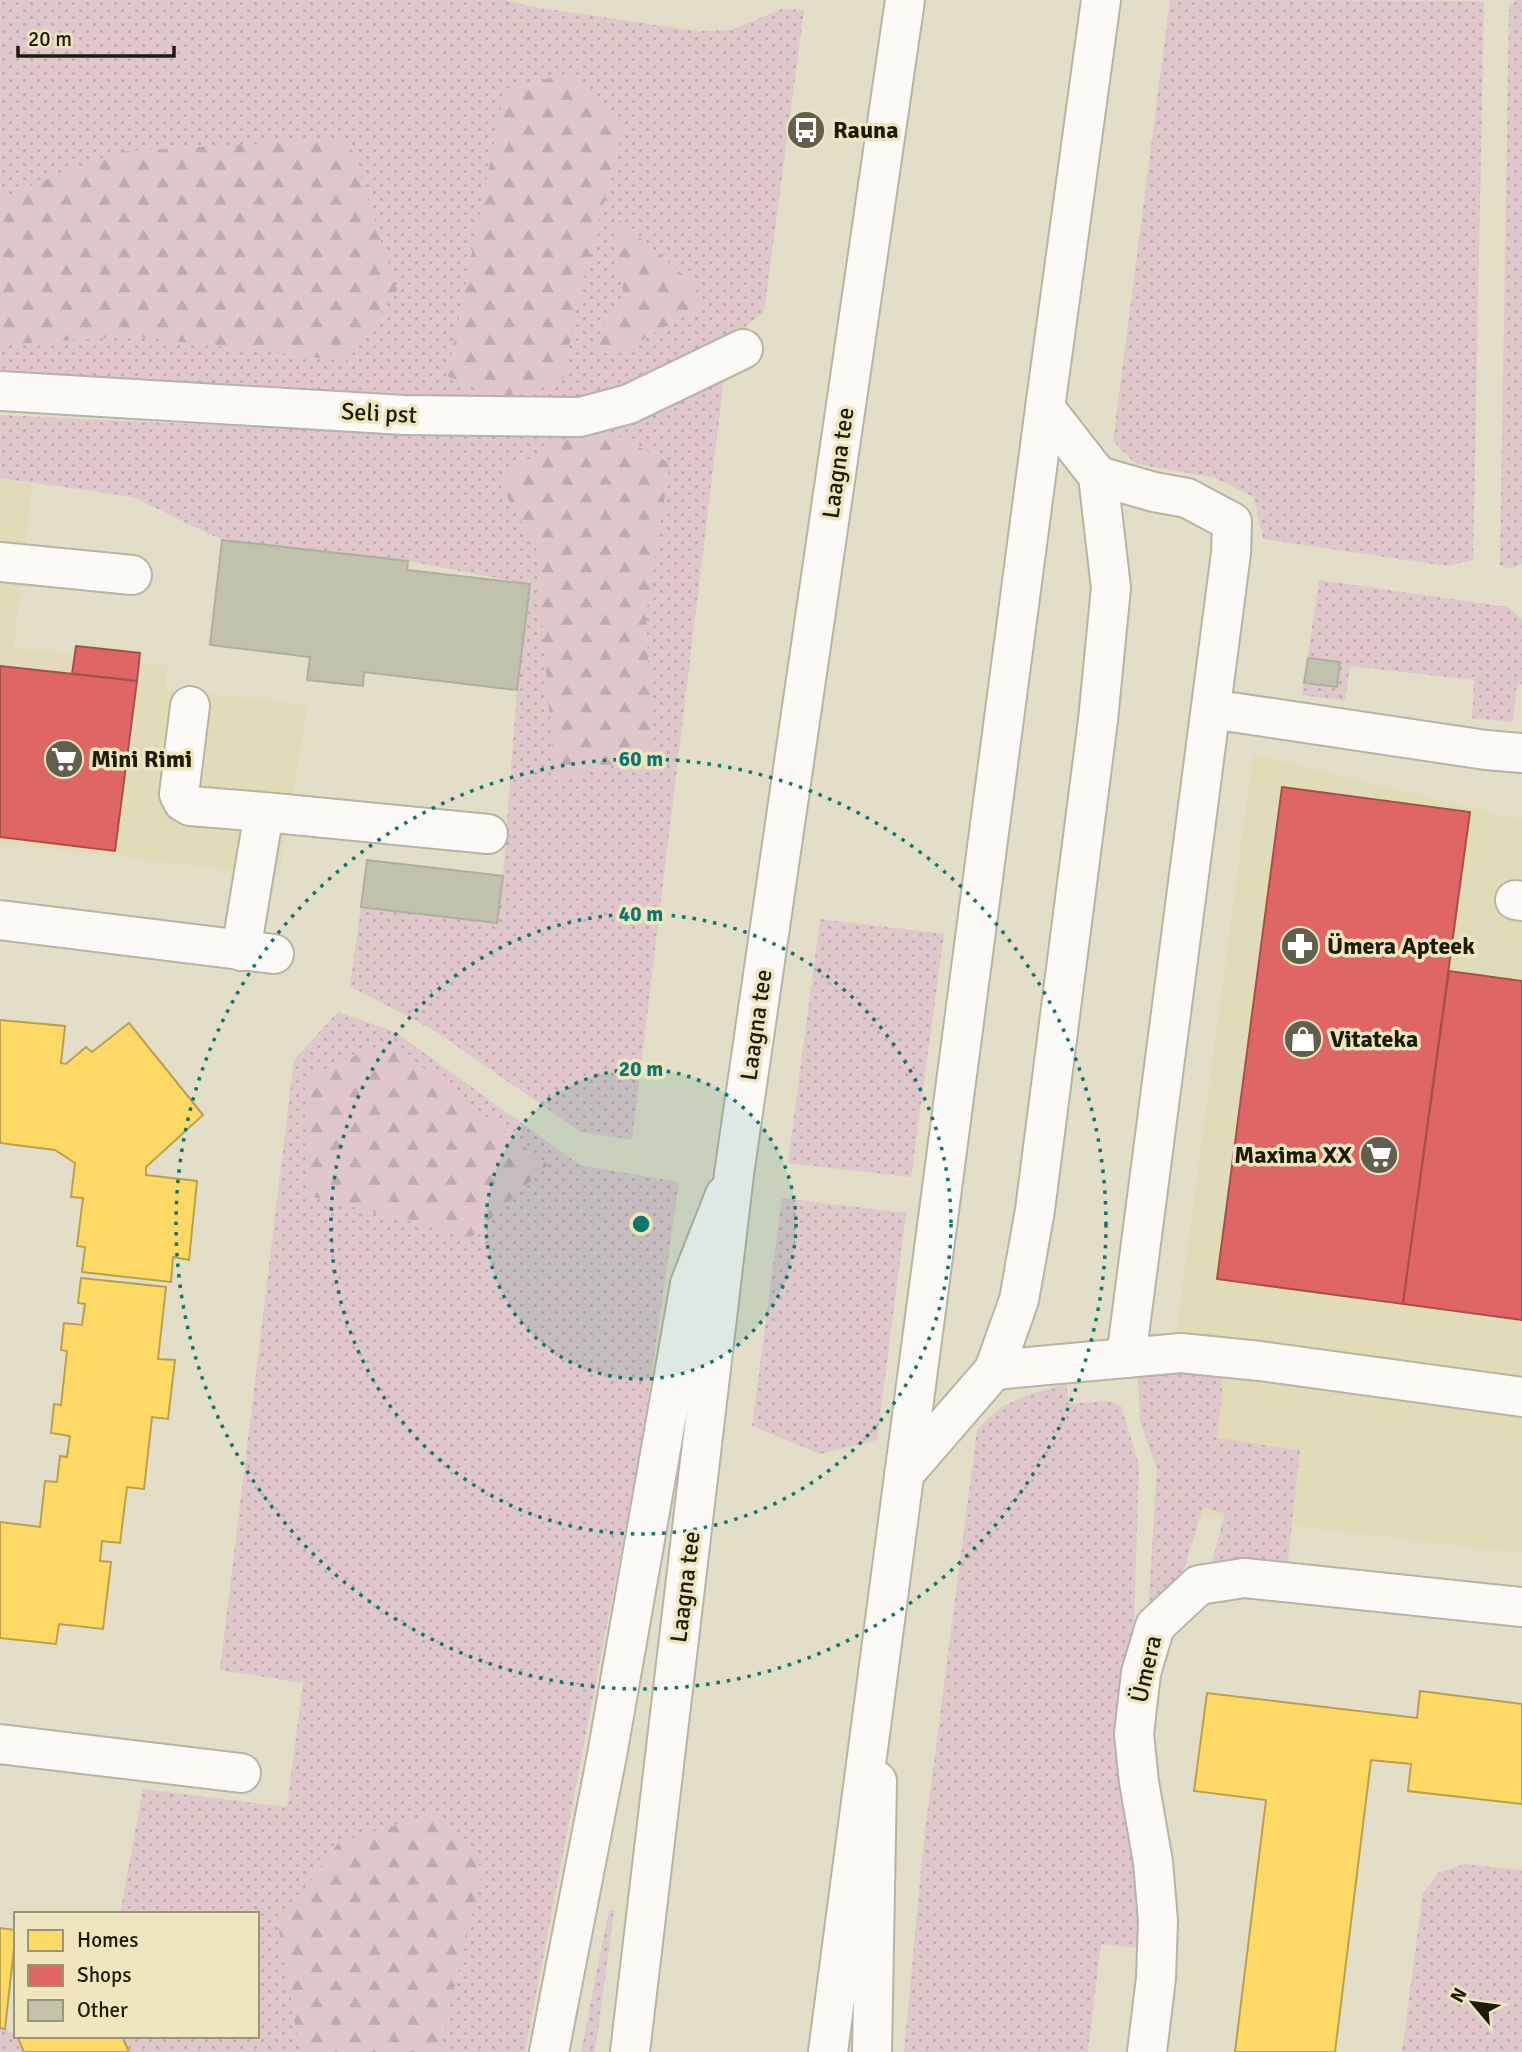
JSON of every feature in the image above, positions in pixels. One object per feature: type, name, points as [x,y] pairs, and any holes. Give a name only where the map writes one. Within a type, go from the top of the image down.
[{"type":"main road","name":"Laagna tee","points":[[630,2052],[734,1174],[905,0]]},
{"type":"main road","points":[[828,2052],[1101,0]]},
{"type":"main road","name":"Seli pst","points":[[0,391],[404,415],[579,417],[629,404],[743,349]]},
{"type":"main road","points":[[904,1474],[993,1370],[1018,1300],[1035,1210],[1098,720],[1111,588],[1098,476],[1045,408]]},
{"type":"main road","points":[[1098,476],[1187,498],[1232,522],[1231,553],[1126,1358]]},
{"type":"main road","points":[[0,562],[132,575]]},
{"type":"main road","points":[[190,706],[179,794],[183,802],[190,806],[488,834]]},
{"type":"main road","points":[[1211,709],[1522,753]]},
{"type":"main road","points":[[0,920],[258,952],[264,812]]},
{"type":"main road","points":[[549,2052],[607,1755],[690,1284],[734,1174]]},
{"type":"main road","points":[[993,1370],[1181,1353],[1261,1361],[1522,1397]]},
{"type":"main road","name":"Ümera","points":[[1147,2052],[1156,1978],[1158,1921],[1153,1862],[1139,1782],[1135,1734],[1141,1673],[1155,1626],[1199,1585],[1244,1578],[1522,1607]]},
{"type":"main road","points":[[872,2052],[878,1673]]},
{"type":"main road","points":[[0,1744],[241,1773]]},
{"type":"shaded area","points":[[0,473],[33,477],[14,648],[167,666],[165,689],[308,705],[279,875],[0,843]]},
{"type":"shaded area","points":[[1253,755],[1522,820],[1522,1553],[1153,1509]]},
{"type":"green space","points":[[0,0],[505,0],[528,6],[696,31],[732,30],[781,9],[804,10],[764,312],[721,346],[579,410],[0,376]]},
{"type":"green space","points":[[1170,0],[1484,1],[1473,560],[1447,566],[1263,539],[1254,497],[1213,477],[1136,464],[1113,441]]},
{"type":"green space","points":[[1516,0],[1522,0],[1522,564],[1511,569],[1500,565],[1509,6]]},
{"type":"green space","points":[[567,74],[624,125],[576,309],[563,378],[507,397],[447,376],[505,89]]},
{"type":"green space","points":[[348,138],[397,290],[347,361],[131,336],[0,345],[0,198],[117,152]]},
{"type":"green space","points":[[620,220],[697,287],[701,307],[613,356],[591,347],[624,296],[614,245]]},
{"type":"green space","points":[[725,370],[632,1140],[581,1132],[435,1031],[350,986],[361,907],[497,923],[529,584],[408,561],[222,540],[133,497],[0,478],[0,415],[472,437],[592,423]]},
{"type":"green space","points":[[592,423],[670,463],[646,614],[652,753],[555,781],[536,546],[496,478]]},
{"type":"green space","points":[[1319,580],[1507,607],[1522,619],[1522,685],[1517,685],[1513,722],[1472,718],[1474,680],[1350,666],[1345,701],[1302,695]]},
{"type":"green space","points":[[820,919],[944,934],[911,1177],[788,1163]]},
{"type":"green space","points":[[338,1012],[395,1032],[580,1165],[679,1182],[641,1447],[525,2052],[129,2052],[123,2038],[259,2038],[259,1912],[120,1912],[143,1789],[287,1807],[303,1683],[220,1670],[294,1060]]},
{"type":"green space","points":[[389,1041],[548,1165],[471,1237],[306,1195],[305,1078]]},
{"type":"green space","points":[[782,1198],[906,1213],[877,1440],[820,1454],[752,1426]]},
{"type":"green space","points":[[1209,1373],[1222,1379],[1217,1438],[1300,1450],[1287,1570],[1210,1570],[1225,1513],[1203,1508],[1180,1583],[1148,1613],[1157,1469],[1140,1421],[1138,1375]]},
{"type":"green space","points":[[1066,1384],[1069,1404],[1110,1401],[1121,1406],[1139,1465],[1134,1623],[1140,1628],[1137,1829],[1140,1948],[1101,1944],[1088,2052],[904,2052],[924,1839],[977,1430],[1001,1407],[1028,1395]]},
{"type":"green space","points":[[434,1814],[483,1869],[440,2052],[300,2052],[278,1924],[339,1842]]},
{"type":"green space","points":[[1465,1864],[1522,1870],[1522,2052],[1402,2052],[1423,1893],[1438,1873]]},
{"type":"green space","points":[[609,1910],[614,1911],[595,2052],[581,2052]]},
{"type":"green space","points":[[0,2028],[13,2033],[24,2052],[0,2052]]},
{"type":"building: Homes","points":[[0,1020],[65,1026],[61,1063],[66,1064],[86,1047],[92,1052],[129,1023],[203,1115],[146,1167],[146,1175],[197,1181],[189,1260],[173,1257],[171,1282],[82,1272],[85,1247],[77,1246],[83,1198],[71,1197],[75,1163],[55,1150],[0,1143]]},
{"type":"building: Homes","points":[[81,1278],[166,1287],[158,1359],[175,1360],[168,1419],[152,1417],[144,1489],[127,1487],[120,1543],[102,1541],[100,1561],[111,1562],[103,1629],[59,1624],[56,1644],[0,1638],[0,1522],[40,1527],[45,1481],[57,1482],[60,1456],[67,1457],[70,1436],[51,1433],[54,1404],[61,1405],[67,1351],[61,1350],[64,1323],[82,1325],[85,1304],[78,1303]]},
{"type":"building: Homes","points":[[1420,1691],[1522,1704],[1522,1804],[1408,1791],[1411,1764],[1371,1760],[1335,2052],[1235,2052],[1266,1800],[1194,1791],[1207,1693],[1417,1718]]},
{"type":"building: Homes","points":[[0,1928],[14,1930],[14,1948],[5,2029],[0,2028]]},
{"type":"building: Homes","points":[[18,2038],[123,2038],[129,2052],[24,2052]]},
{"type":"building: Shops","points":[[76,646],[140,653],[137,681],[72,674]]},
{"type":"building: Shops","name":"Mini Rimi","points":[[0,666],[137,681],[115,851],[0,837]]},
{"type":"building: Shops","points":[[1282,787],[1470,812],[1403,1304],[1217,1279]]},
{"type":"building: Shops","points":[[1449,971],[1522,981],[1522,1320],[1403,1304]]},
{"type":"building: Other","points":[[222,540],[408,561],[407,570],[530,584],[517,690],[364,672],[363,686],[307,680],[310,657],[210,645]]},
{"type":"building: Other","points":[[1308,658],[1340,662],[1337,687],[1304,683]]},
{"type":"building: Other","points":[[367,860],[503,876],[497,923],[361,907]]},
{"type":"place","name":"Rauna","points":[[806,130]]},
{"type":"place","name":"Mini Rimi","points":[[64,759]]},
{"type":"place","name":"Ümera Apteek","points":[[1300,946]]},
{"type":"place","name":"Vitateka","points":[[1303,1039]]},
{"type":"place","name":"Maxima XX","points":[[1379,1155]]}]
